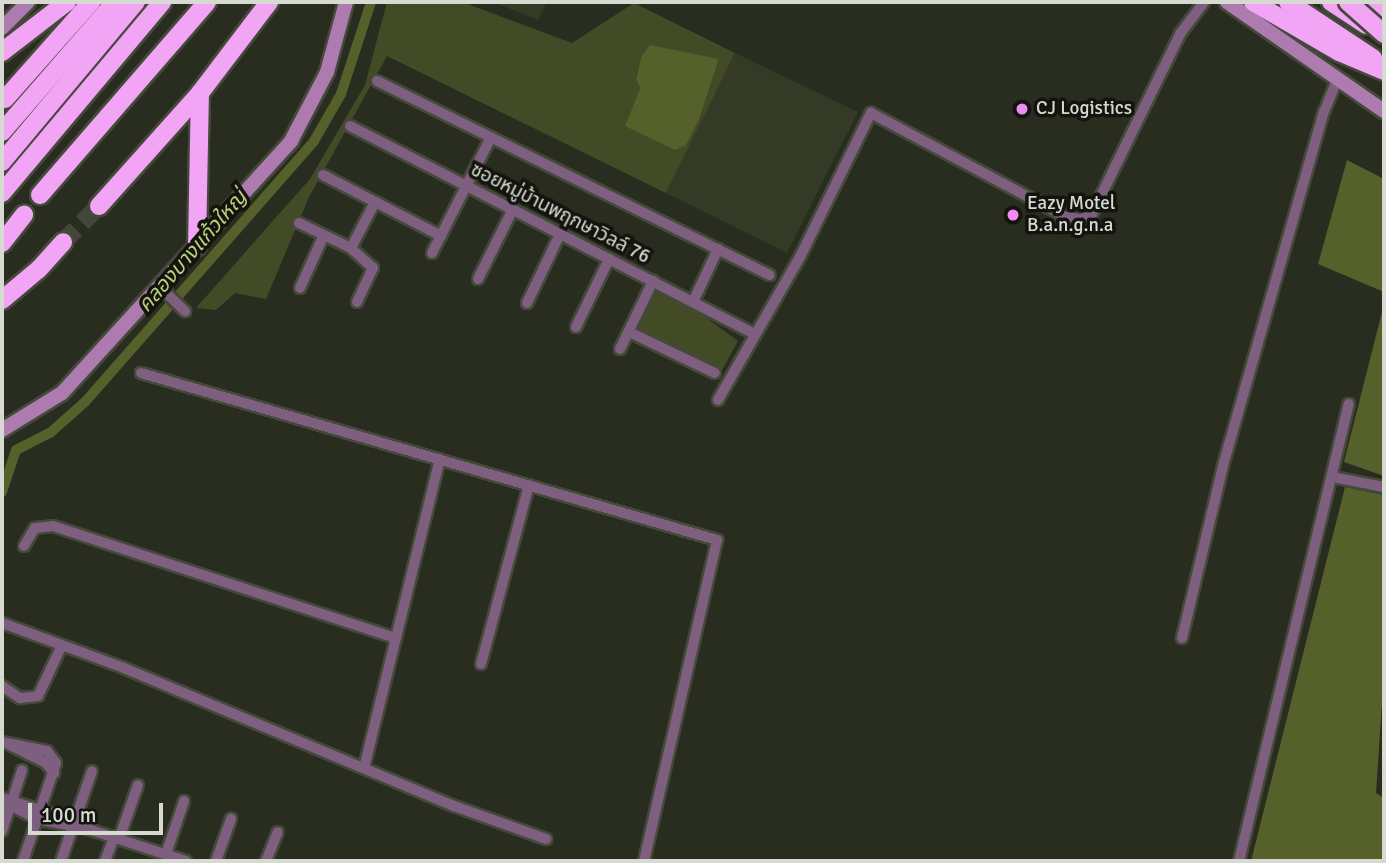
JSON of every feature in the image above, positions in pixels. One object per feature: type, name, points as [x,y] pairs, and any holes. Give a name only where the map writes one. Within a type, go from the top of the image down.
[{"type":"highway","points":[[2,52],[67,2]]},
{"type":"highway","points":[[5,99],[91,2]]},
{"type":"highway","points":[[2,132],[115,2]]},
{"type":"highway","points":[[2,162],[136,2]]},
{"type":"highway","points":[[2,193],[162,2]]},
{"type":"highway","points":[[40,195],[207,2]]},
{"type":"highway","points":[[99,206],[200,93],[269,2]]},
{"type":"highway","points":[[1254,2],[1339,52],[1384,71]]},
{"type":"highway","points":[[1288,2],[1384,65]]},
{"type":"highway","points":[[1303,2],[1384,58]]},
{"type":"highway","points":[[1331,2],[1384,35]]},
{"type":"highway","points":[[1339,2],[1384,35]]},
{"type":"highway","points":[[1348,2],[1384,35]]},
{"type":"highway","points":[[1376,2],[1384,15]]},
{"type":"highway","points":[[197,246],[200,93]]},
{"type":"highway","points":[[2,243],[24,215]]},
{"type":"highway","points":[[2,300],[63,242]]},
{"type":"main road","points":[[2,28],[28,2]]},
{"type":"main road","points":[[2,430],[62,393],[291,141],[327,72],[346,2]]},
{"type":"main road","points":[[1227,2],[1384,111]]},
{"type":"street","points":[[718,400],[800,257],[871,113],[1064,215],[1080,219],[1091,216],[1180,34],[1204,2]]},
{"type":"street","points":[[1182,638],[1224,462],[1324,112],[1337,79]]},
{"type":"street","points":[[377,81],[770,275]]},
{"type":"street","name":"ซอยหมู่บ้านพฤกษาวิลล์ 76","points":[[350,126],[755,334]]},
{"type":"street","points":[[432,253],[491,137]]},
{"type":"street","points":[[323,175],[441,236]]},
{"type":"street","points":[[351,248],[375,202]]},
{"type":"street","points":[[478,279],[513,209]]},
{"type":"street","points":[[299,223],[351,248],[373,268],[357,302]]},
{"type":"street","points":[[527,303],[560,234]]},
{"type":"street","points":[[299,288],[324,235]]},
{"type":"street","points":[[693,302],[718,249]]},
{"type":"street","points":[[576,327],[609,258]]},
{"type":"street","points":[[621,349],[653,281]]},
{"type":"street","points":[[160,287],[184,311]]},
{"type":"street","points":[[629,332],[715,373]]},
{"type":"street","points":[[141,373],[717,540],[644,861]]},
{"type":"street","points":[[1239,861],[1349,404]]},
{"type":"street","points":[[364,768],[440,459]]},
{"type":"street","points":[[1333,477],[1384,487]]},
{"type":"street","points":[[481,664],[529,485]]},
{"type":"street","points":[[24,546],[35,528],[53,526],[396,638]]},
{"type":"street","points":[[2,624],[62,645],[546,839]]},
{"type":"street","points":[[2,686],[20,698],[38,696],[62,645]]},
{"type":"street","points":[[5,743],[47,751],[56,764],[23,861]]},
{"type":"street","points":[[2,831],[6,802],[22,770]]},
{"type":"street","points":[[61,861],[92,771]]},
{"type":"street","points":[[105,861],[138,785]]},
{"type":"street","points":[[166,854],[184,801]]},
{"type":"street","points":[[6,802],[41,807],[74,824],[116,838],[153,856],[166,854],[186,861]]},
{"type":"street","points":[[6,802],[37,819],[74,824]]},
{"type":"street","points":[[216,861],[231,819]]},
{"type":"street","points":[[266,861],[278,832]]},
{"type":"shaded area","points":[[387,2],[462,2],[572,43],[634,3],[735,53],[666,193],[387,56],[309,197],[266,299],[235,293],[216,310],[196,308],[310,179],[365,85]],"holes":[[[641,57],[719,59],[700,117],[625,126],[640,88],[636,78]]]},
{"type":"shaded area","points":[[493,2],[547,2],[538,20]]},
{"type":"shaded area","points":[[650,45],[719,59],[700,117],[686,145],[675,150],[625,126],[640,88],[636,79],[641,57]]},
{"type":"shaded area","points":[[735,53],[858,112],[787,253],[666,193]]},
{"type":"shaded area","points":[[1347,160],[1384,179],[1384,292],[1318,264]]},
{"type":"shaded area","points":[[655,289],[693,308],[738,341],[721,372],[637,328]]},
{"type":"shaded area","points":[[1384,304],[1384,476],[1344,462]]},
{"type":"shaded area","points":[[1345,487],[1384,495],[1384,672],[1376,793],[1384,798],[1384,861],[1251,861]]},
{"type":"waterway","name":"คลองบางแก้วใหญ่","points":[[2,492],[16,450],[50,433],[85,402],[314,141],[341,94],[371,2]]},
{"type":"tunnel","points":[[63,242],[99,206]]},
{"type":"place","name":"CJ Logistics","points":[[1022,109]]},
{"type":"place","name":"Eazy Motel B.a.n.g.n.a","points":[[1013,215]]}]
